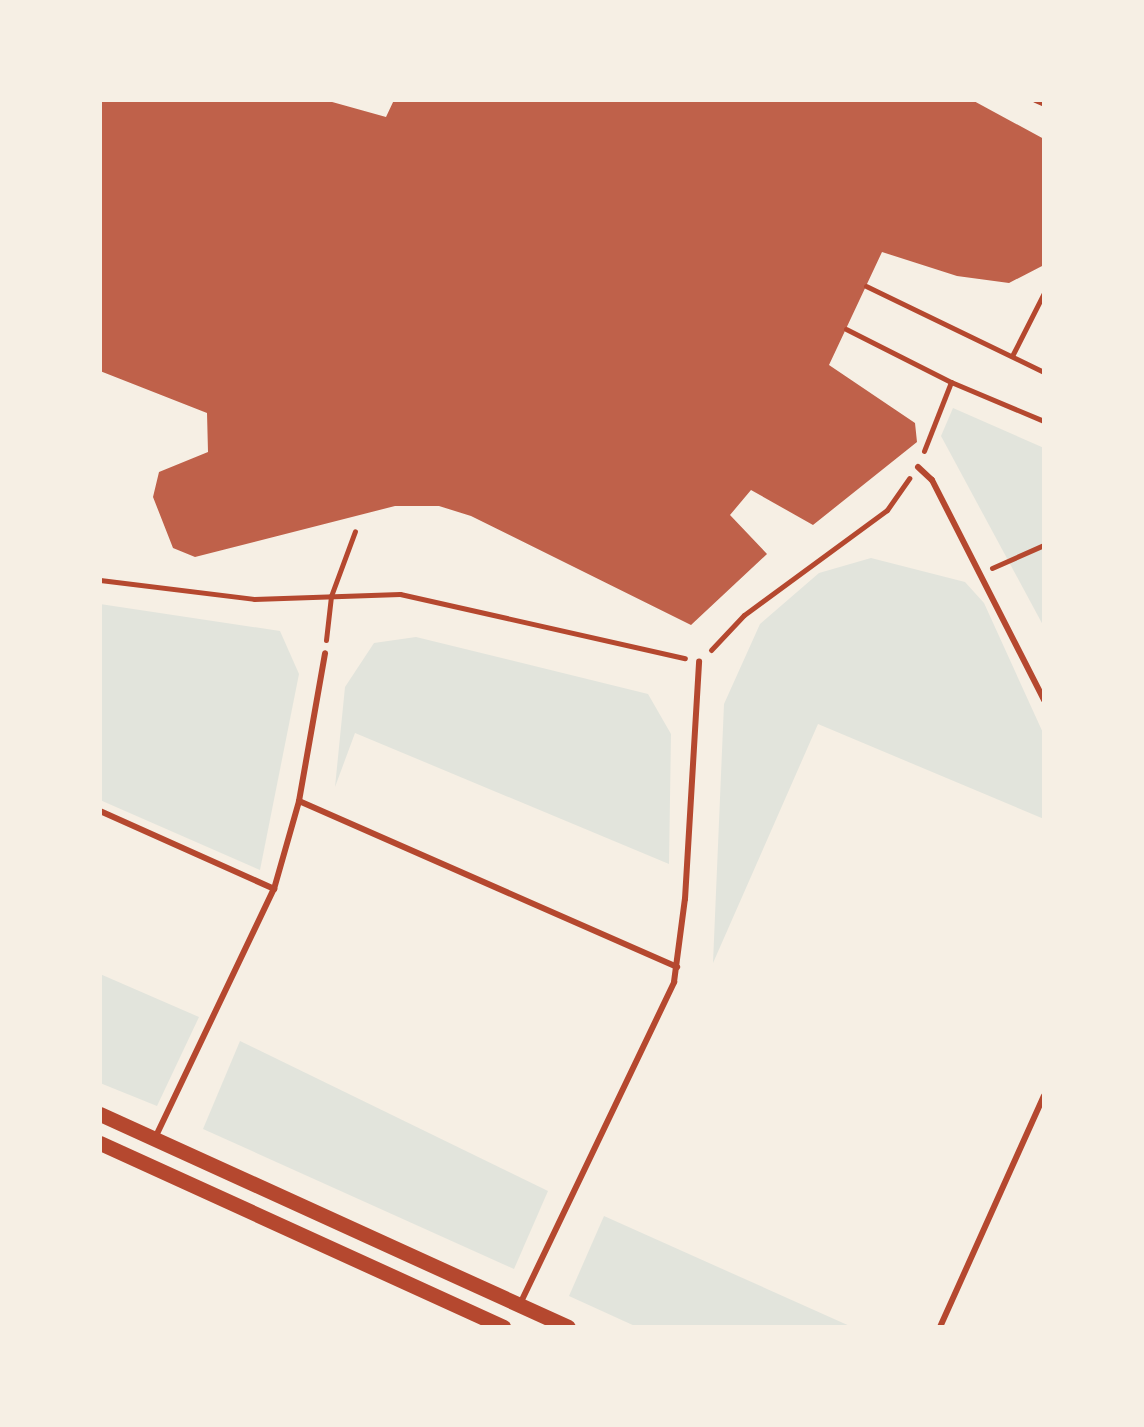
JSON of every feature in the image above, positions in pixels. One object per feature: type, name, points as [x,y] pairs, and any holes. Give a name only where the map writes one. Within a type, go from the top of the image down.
[{"type":"street","points":[[100,1114],[568,1327]]},
{"type":"street","points":[[100,1143],[503,1327]]},
{"type":"lane","points":[[918,467],[932,480],[1044,700]]},
{"type":"lane","points":[[154,1139],[274,889],[299,801],[325,653]]},
{"type":"lane","points":[[520,1305],[677,966],[699,662]]},
{"type":"lane","points":[[299,801],[677,966]]},
{"type":"lane","points":[[100,811],[274,889]]},
{"type":"lane","points":[[940,1327],[1044,1096]]},
{"type":"path","points":[[1035,100],[1044,104]]},
{"type":"path","points":[[866,286],[1044,372]]},
{"type":"path","points":[[1012,356],[1044,293]]},
{"type":"path","points":[[846,329],[951,382],[1044,421]]},
{"type":"path","points":[[100,580],[254,599],[400,594],[699,662],[744,616],[887,510],[918,467],[951,382]]},
{"type":"path","points":[[325,653],[330,596],[355,531]]},
{"type":"path","points":[[980,574],[1044,545]]},
{"type":"shaded area","points":[[953,408],[1044,448],[1044,627],[941,436]]},
{"type":"shaded area","points":[[871,558],[965,582],[984,603],[1044,735],[1044,819],[818,724],[713,963],[724,704],[760,624],[819,573]]},
{"type":"shaded area","points":[[100,604],[280,631],[299,674],[260,870],[100,800]]},
{"type":"shaded area","points":[[416,637],[648,694],[671,734],[669,864],[355,733],[335,787],[345,687],[374,643]]},
{"type":"shaded area","points":[[100,974],[199,1017],[157,1106],[100,1083]]},
{"type":"shaded area","points":[[240,1041],[548,1191],[514,1269],[203,1129]]},
{"type":"shaded area","points":[[604,1216],[852,1327],[637,1327],[569,1296]]},
{"type":"building","points":[[100,100],[325,100],[386,117],[394,100],[972,100],[1044,139],[1044,265],[1009,283],[957,276],[882,252],[829,365],[915,423],[917,442],[813,525],[751,490],[730,515],[767,554],[691,625],[471,516],[439,506],[395,506],[195,557],[173,548],[153,497],[159,472],[208,452],[207,413],[100,371]]}]
